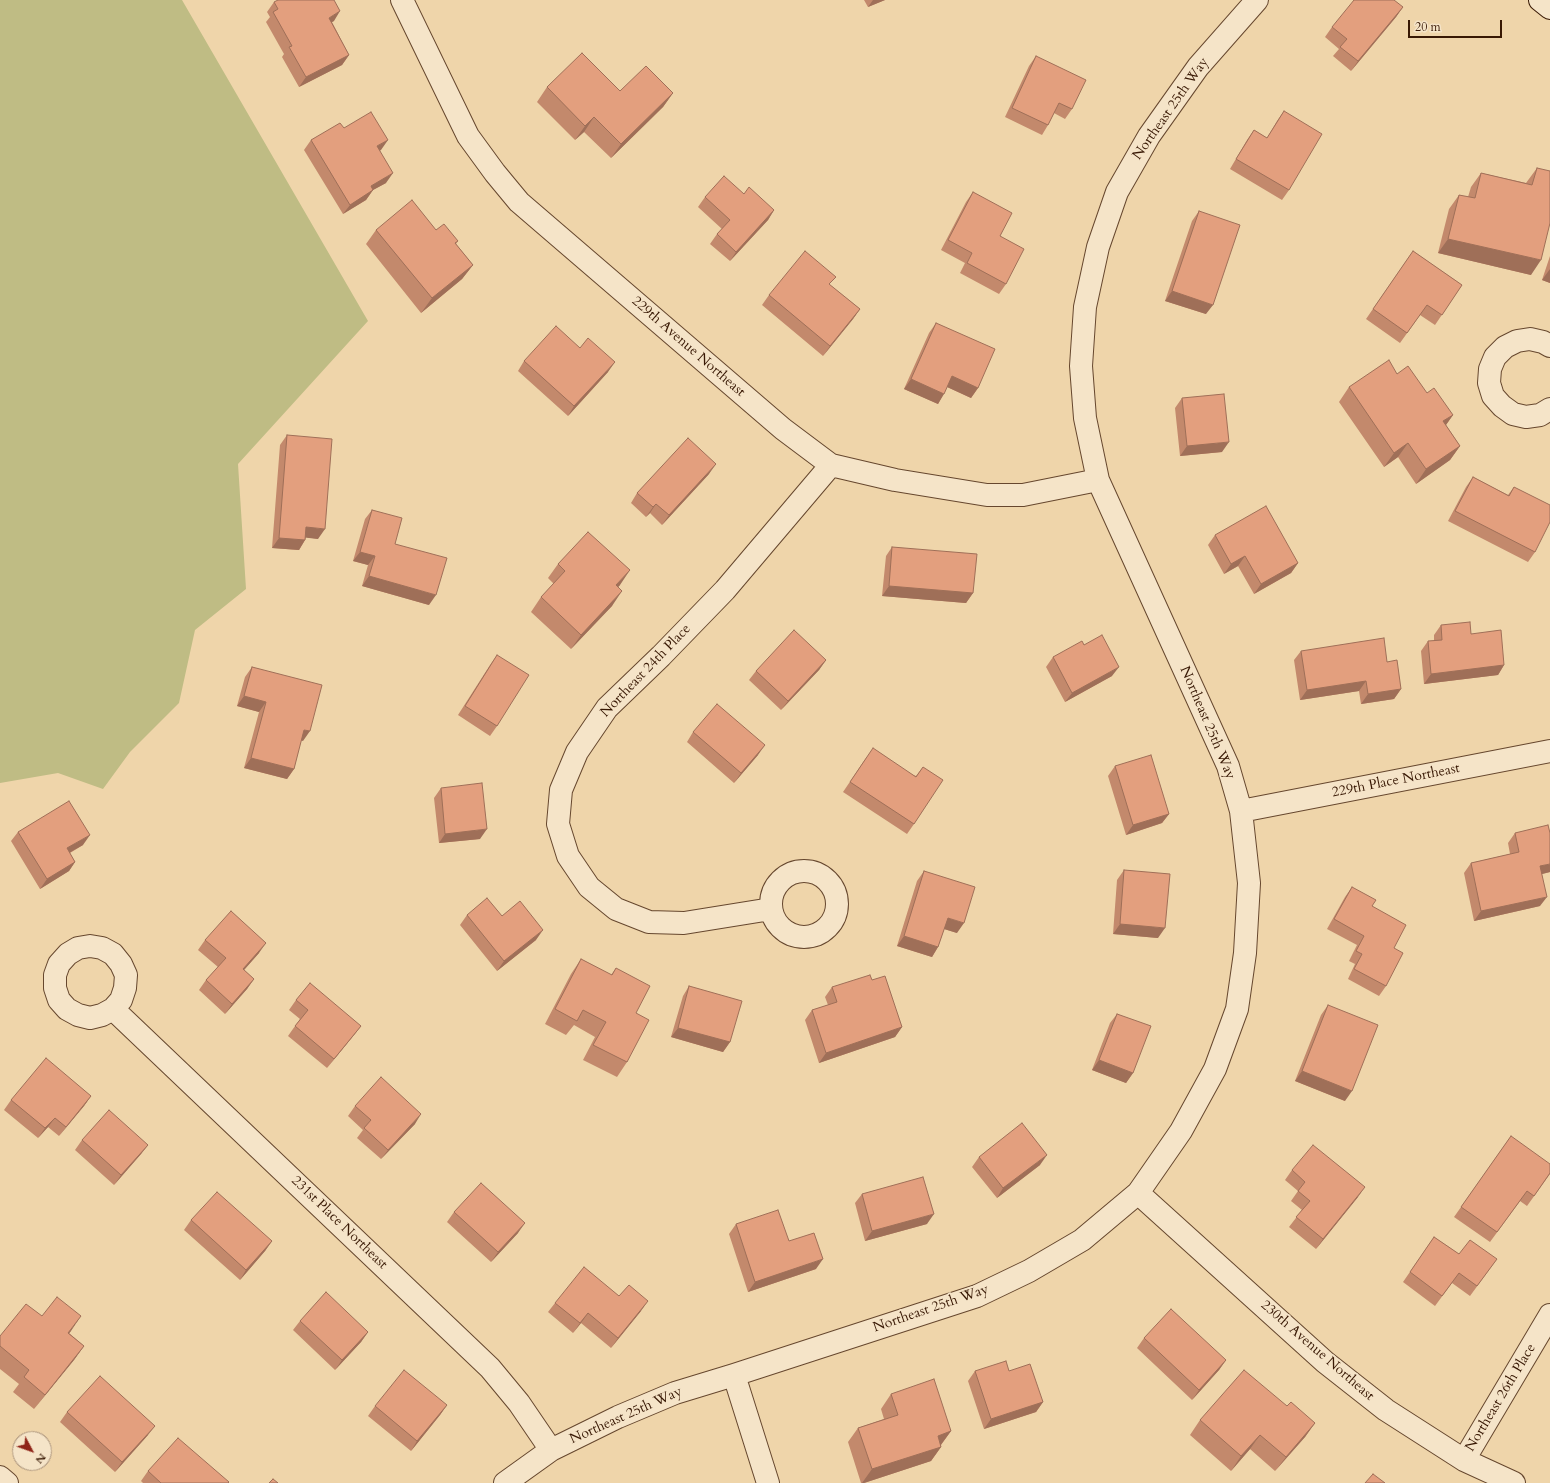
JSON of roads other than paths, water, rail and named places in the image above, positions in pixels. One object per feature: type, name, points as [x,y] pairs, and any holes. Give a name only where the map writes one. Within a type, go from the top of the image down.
[{"type":"street","name":"229th Avenue Northeast","points":[[402,0],[468,136],[495,173],[519,202],[783,429],[831,464],[895,480],[987,495],[1023,495],[1098,480]]},
{"type":"street","name":"Northeast 25th Way","points":[[506,1483],[550,1450],[618,1417],[675,1393],[977,1296],[1029,1271],[1082,1240],[1138,1193],[1181,1131],[1215,1069],[1237,1009],[1245,953],[1249,883],[1241,811],[1228,766],[1098,480],[1085,418],[1081,366],[1085,307],[1098,247],[1117,192],[1149,136],[1198,67],[1257,0]]},
{"type":"street","points":[[1540,0],[1550,8]]},
{"type":"street","points":[[1550,346],[1543,342],[1530,339],[1517,341],[1504,347],[1495,356],[1490,369],[1489,383],[1493,396],[1502,406],[1513,414],[1526,417],[1540,415],[1550,410]]},
{"type":"street","name":"Northeast 24th Place","points":[[771,909],[684,923],[650,922],[616,908],[589,887],[568,856],[558,824],[561,790],[577,752],[607,708],[661,656],[725,590],[831,464]]},
{"type":"street","name":"229th Place Northeast","points":[[1241,811],[1550,751]]},
{"type":"street","name":"231st Place Northeast","points":[[113,1009],[490,1368],[519,1403],[550,1450]]},
{"type":"street","name":"230th Avenue Northeast","points":[[1138,1193],[1325,1362],[1386,1410],[1464,1460],[1514,1483]]},
{"type":"street","name":"Northeast 26th Place","points":[[1464,1460],[1550,1315]]},
{"type":"street","points":[[734,1375],[768,1483]]},
{"type":"street","points":[[0,1477],[6,1483]]}]
